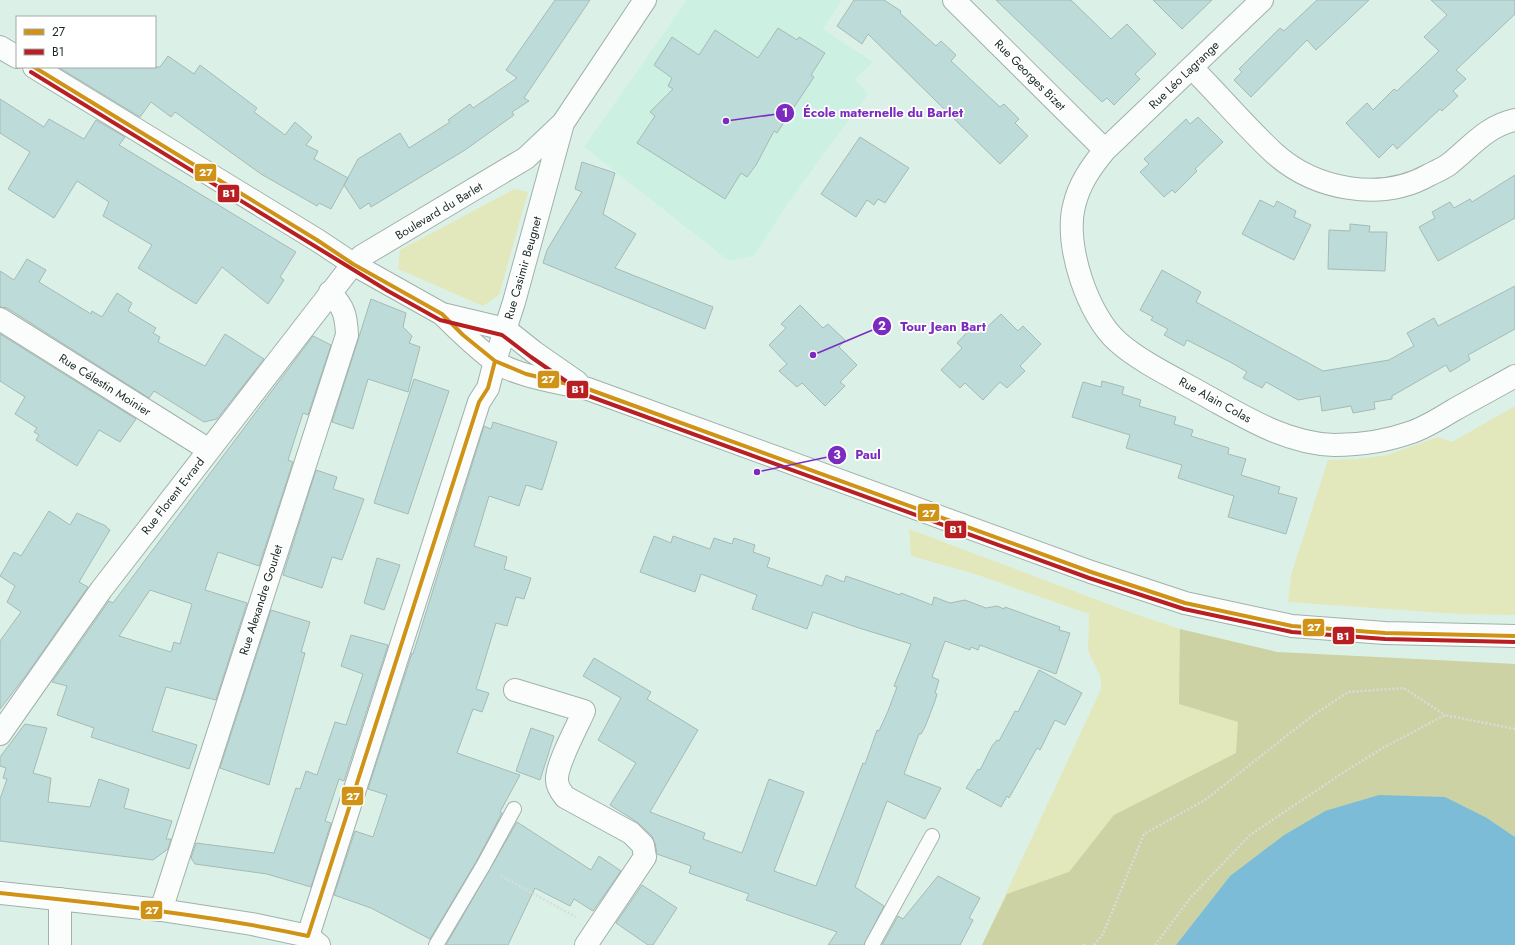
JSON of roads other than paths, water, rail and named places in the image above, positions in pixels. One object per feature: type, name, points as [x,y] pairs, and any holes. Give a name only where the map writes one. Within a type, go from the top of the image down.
[{"type":"street","name":"Boulevard du Barlet","points":[[353,264],[362,256],[526,158],[563,123],[645,0]]},
{"type":"street","name":"Rue Georges Bizet","points":[[955,0],[1105,150]]},
{"type":"street","name":"Rue Léo Lagrange","points":[[1105,150],[1262,0]]},
{"type":"street","points":[[0,46],[16,56]]},
{"type":"street","points":[[36,68],[353,264],[442,314],[463,335],[495,361],[526,374],[588,389],[1076,567],[1185,603],[1292,626],[1385,633],[1515,636]]},
{"type":"street","points":[[1192,68],[1275,154],[1297,170],[1324,182],[1348,188],[1374,190],[1398,187],[1422,179],[1448,165],[1475,140],[1494,127],[1515,120]]},
{"type":"street","name":"Rue Casimir Beugnet","points":[[313,940],[477,410],[488,388],[563,123]]},
{"type":"street","name":"Rue Alain Colas","points":[[1105,150],[1092,166],[1080,186],[1073,208],[1073,239],[1076,262],[1082,285],[1092,308],[1104,327],[1117,342],[1135,355],[1248,419],[1276,432],[1305,440],[1332,445],[1360,444],[1412,432],[1515,376]]},
{"type":"street","points":[[526,158],[550,171]]},
{"type":"street","name":"Rue Florent Evrard","points":[[0,734],[101,590],[353,264]]},
{"type":"street","name":"Rue Alexandre Gourlet","points":[[161,910],[347,335],[346,318],[342,306],[330,292]]},
{"type":"street","points":[[442,314],[505,329],[534,352],[588,389]]},
{"type":"street","name":"Rue Célestin Moinier","points":[[0,319],[209,450]]},
{"type":"street","points":[[515,690],[584,711],[558,769],[557,780],[561,792],[564,797],[631,833],[643,845],[645,857],[592,937]]},
{"type":"street","points":[[0,893],[161,910],[252,924],[313,940]]},
{"type":"street","points":[[60,900],[60,945]]},
{"type":"lane","points":[[436,945],[483,866],[514,809]]},
{"type":"lane","points":[[872,945],[932,836]]},
{"type":"water","points":[[1379,795],[1445,797],[1487,818],[1515,837],[1515,945],[1176,945],[1230,876],[1284,835],[1325,811]]},
{"type":"place","name":"École maternelle du Barlet","points":[[726,121]]},
{"type":"place","name":"Tour Jean Bart","points":[[813,355]]},
{"type":"place","name":"Paul","points":[[757,472]]}]
